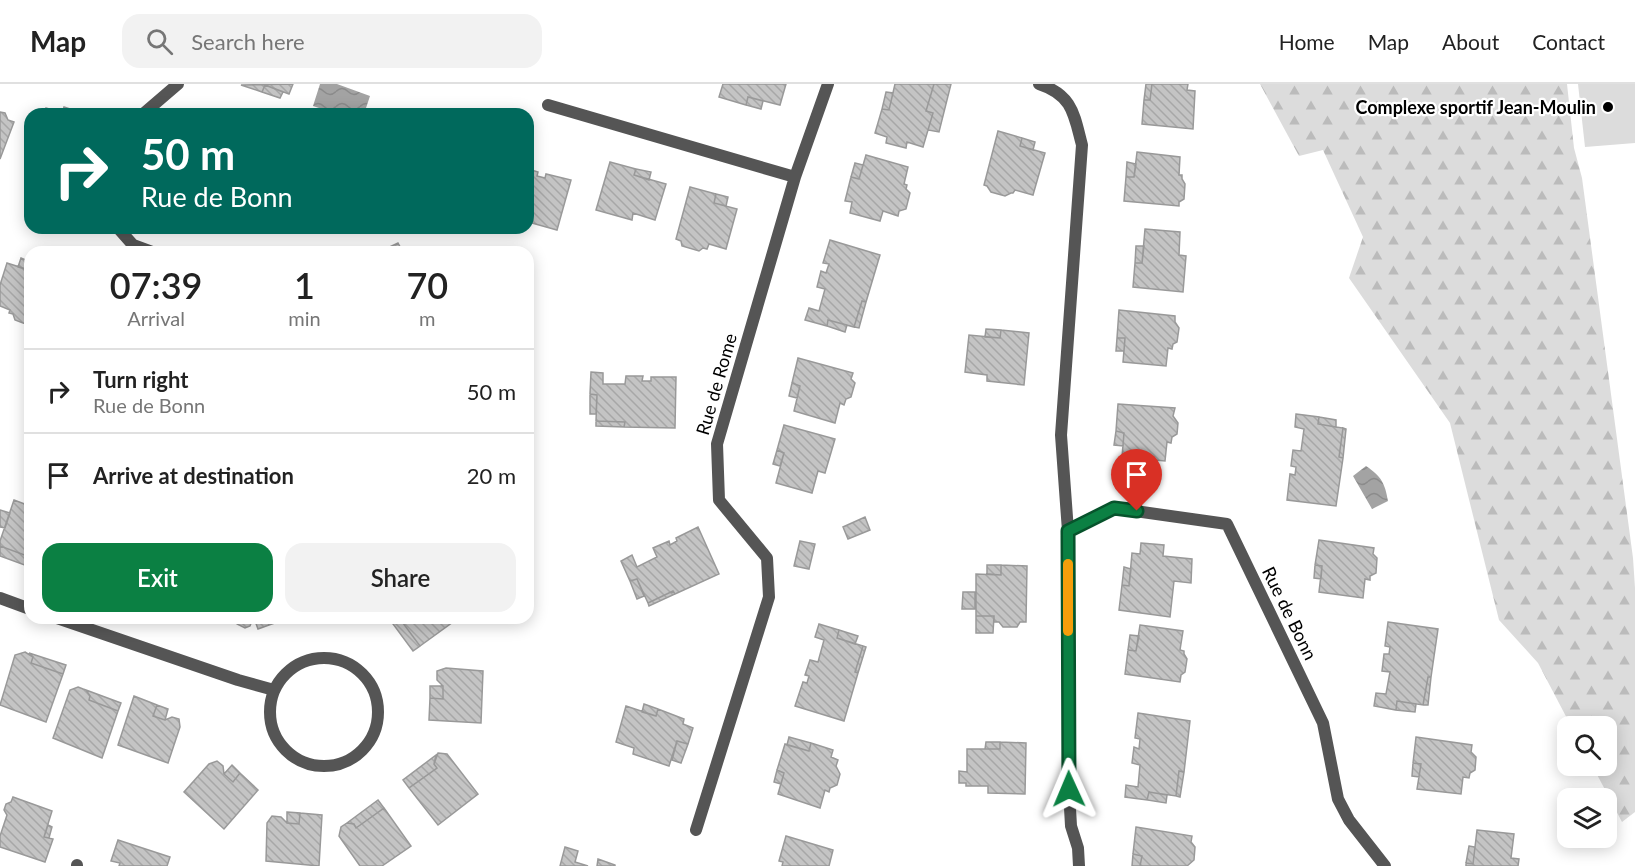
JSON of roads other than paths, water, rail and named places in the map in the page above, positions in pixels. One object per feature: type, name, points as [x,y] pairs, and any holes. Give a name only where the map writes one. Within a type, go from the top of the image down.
[{"type":"street","points":[[150,108],[178,84]]},
{"type":"street","name":"Rue de Rome","points":[[696,830],[769,597],[767,558],[719,500],[717,444],[795,177],[828,84]]},
{"type":"street","points":[[1039,84],[1060,94],[1073,110],[1082,145],[1061,435],[1068,531],[1068,772],[1071,825],[1078,848],[1079,866]]},
{"type":"street","points":[[548,105],[795,177]]},
{"type":"street","points":[[123,234],[136,246]]},
{"type":"street","name":"Rue de Bonn","points":[[1068,531],[1114,508],[1227,524],[1323,723],[1338,799],[1349,820],[1385,866]]},
{"type":"street","points":[[0,598],[24,607]]},
{"type":"street","points":[[75,624],[238,680],[274,690]]},
{"type":"street","points":[[315,658],[333,658],[349,664],[364,675],[374,689],[378,706],[378,724],[371,741],[360,754],[344,764],[326,768],[308,765],[291,756],[279,743],[271,726],[270,708],[274,690],[284,675],[298,664],[315,658]]},
{"type":"water","points":[[320,84],[337,84],[370,96],[366,108],[313,106]]},
{"type":"water","points":[[1366,466],[1381,481],[1388,501],[1372,509],[1353,476]]},
{"type":"place","name":"Complexe sportif Jean-Moulin","points":[[1608,107]]}]
